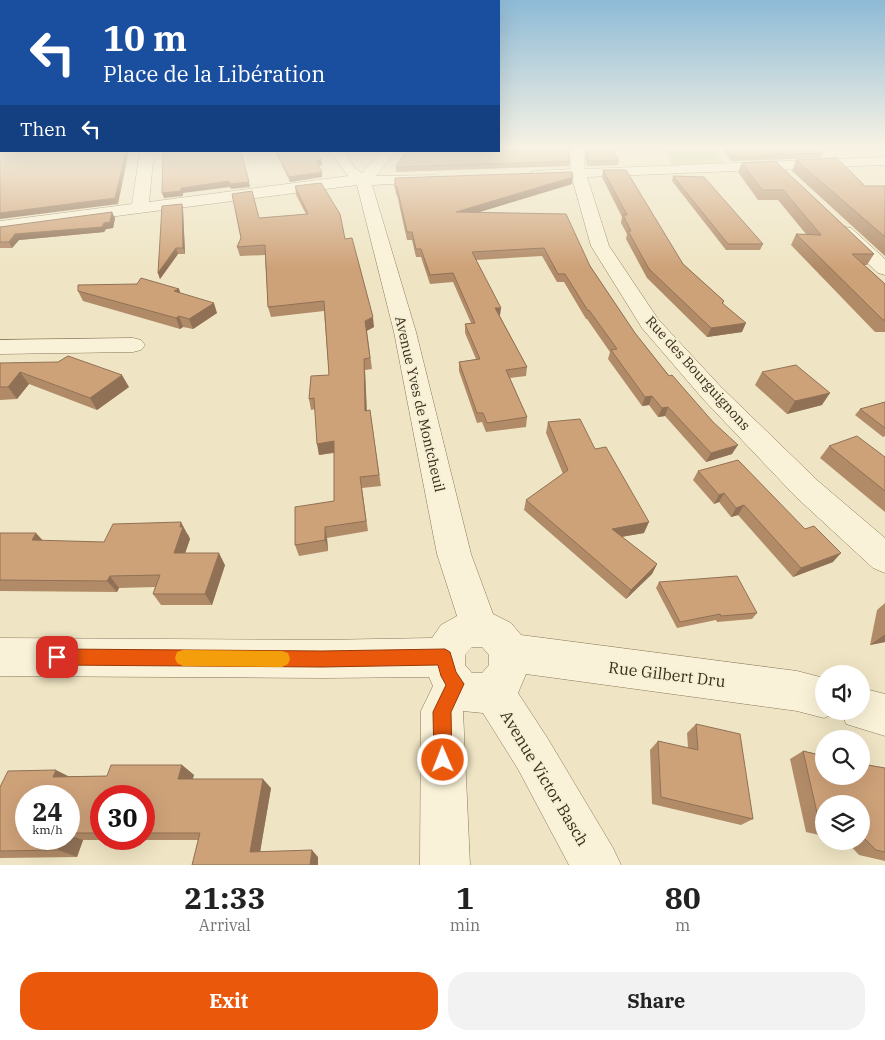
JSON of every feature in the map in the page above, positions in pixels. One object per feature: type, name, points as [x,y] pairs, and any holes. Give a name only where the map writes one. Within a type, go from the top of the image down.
[{"type":"street","points":[[140,208],[143,187]]},
{"type":"street","points":[[0,226],[304,187]]},
{"type":"street","name":"Avenue Yves de Montcheuil","points":[[365,187],[405,332],[454,554],[479,628]]},
{"type":"street","name":"Rue des Bourguignons","points":[[582,187],[600,246],[650,323],[712,393],[806,489],[885,558]]},
{"type":"street","points":[[837,224],[885,269]]},
{"type":"street","points":[[0,347],[133,345]]},
{"type":"street","name":"Avenue Victor Basch","points":[[479,628],[498,636],[504,644],[475,671],[533,754],[596,865]]},
{"type":"street","name":"Rue Gilbert Dru","points":[[0,657],[322,659],[475,671],[797,691],[815,696]]},
{"type":"street","points":[[445,865],[442,712],[475,671]]},
{"type":"street","points":[[870,711],[885,715]]},
{"type":"building","points":[[0,187],[117,187],[115,198],[0,213]]},
{"type":"building","points":[[162,187],[185,187],[181,188],[181,191],[162,193]]},
{"type":"building","points":[[296,187],[324,187],[340,214],[345,239],[352,238],[373,317],[365,321],[370,358],[364,359],[365,411],[370,410],[379,475],[360,477],[366,521],[325,527],[325,540],[295,545],[295,507],[334,501],[334,441],[317,444],[314,398],[309,399],[311,376],[329,375],[324,301],[268,307],[265,245],[237,247],[241,238],[232,194],[252,191],[259,218],[308,214]]},
{"type":"building","points":[[397,187],[538,187],[456,212],[566,214],[590,266],[635,333],[669,376],[672,375],[713,422],[738,445],[711,453],[668,407],[662,408],[652,396],[645,397],[611,350],[617,349],[588,311],[565,274],[558,274],[544,248],[472,252],[501,308],[495,308],[527,367],[506,370],[527,417],[487,423],[483,413],[477,413],[459,362],[480,359],[465,324],[475,323],[453,273],[430,275],[421,249],[416,249],[412,232],[407,232]]},
{"type":"building","points":[[612,187],[637,187],[683,264],[724,301],[722,303],[746,323],[711,328],[649,269],[628,231],[631,231],[623,215],[627,215]]},
{"type":"building","points":[[682,187],[713,187],[763,244],[728,244]]},
{"type":"building","points":[[760,187],[803,187],[874,254],[852,254],[885,284],[885,320],[796,234],[821,235],[783,190],[762,190]]},
{"type":"building","points":[[828,187],[885,187],[885,237]]},
{"type":"building","points":[[182,204],[183,248],[176,248],[158,273],[162,206]]},
{"type":"building","points":[[112,212],[110,222],[104,223],[102,227],[15,234],[9,242],[0,242],[0,227]]},
{"type":"building","points":[[141,278],[179,289],[174,291],[214,303],[189,319],[179,316],[176,318],[78,291],[78,285],[137,284]]},
{"type":"building","points":[[68,356],[122,375],[90,398],[20,372],[8,387],[0,387],[0,363],[58,362]]},
{"type":"building","points":[[796,365],[830,393],[795,401],[762,372]]},
{"type":"building","points":[[885,402],[885,428],[860,409]]},
{"type":"building","points":[[580,419],[595,449],[606,447],[649,522],[612,529],[657,564],[631,590],[526,500],[568,470],[548,422]]},
{"type":"building","points":[[857,436],[885,457],[885,491],[829,446]]},
{"type":"building","points":[[738,460],[805,529],[814,526],[841,553],[801,568],[744,505],[736,508],[724,493],[719,495],[698,471]]},
{"type":"building","points":[[181,522],[180,527],[183,527],[174,553],[219,553],[205,594],[153,594],[160,575],[110,576],[107,581],[0,580],[0,533],[36,533],[32,540],[104,542],[113,524]]},
{"type":"building","points":[[737,576],[757,613],[721,616],[720,614],[680,622],[659,582]]},
{"type":"building","points":[[696,724],[740,734],[753,819],[661,797],[658,741],[698,750]]},
{"type":"building","points":[[803,751],[815,754],[815,785],[870,785],[870,766],[885,768],[885,852],[876,850],[870,844],[870,795],[815,795],[815,804]]},
{"type":"building","points":[[111,765],[182,765],[178,779],[263,779],[250,852],[312,850],[310,865],[192,865],[200,833],[155,833],[155,785],[90,785],[90,833],[80,833],[80,785],[15,785],[15,850],[58,850],[0,851],[0,787],[8,771],[56,770],[53,777],[107,776]]},
{"type":"slow traffic","points":[[183,658],[282,659]]},
{"type":"route","points":[[57,657],[322,659],[445,657],[449,676],[455,684],[442,712],[443,760]]}]
